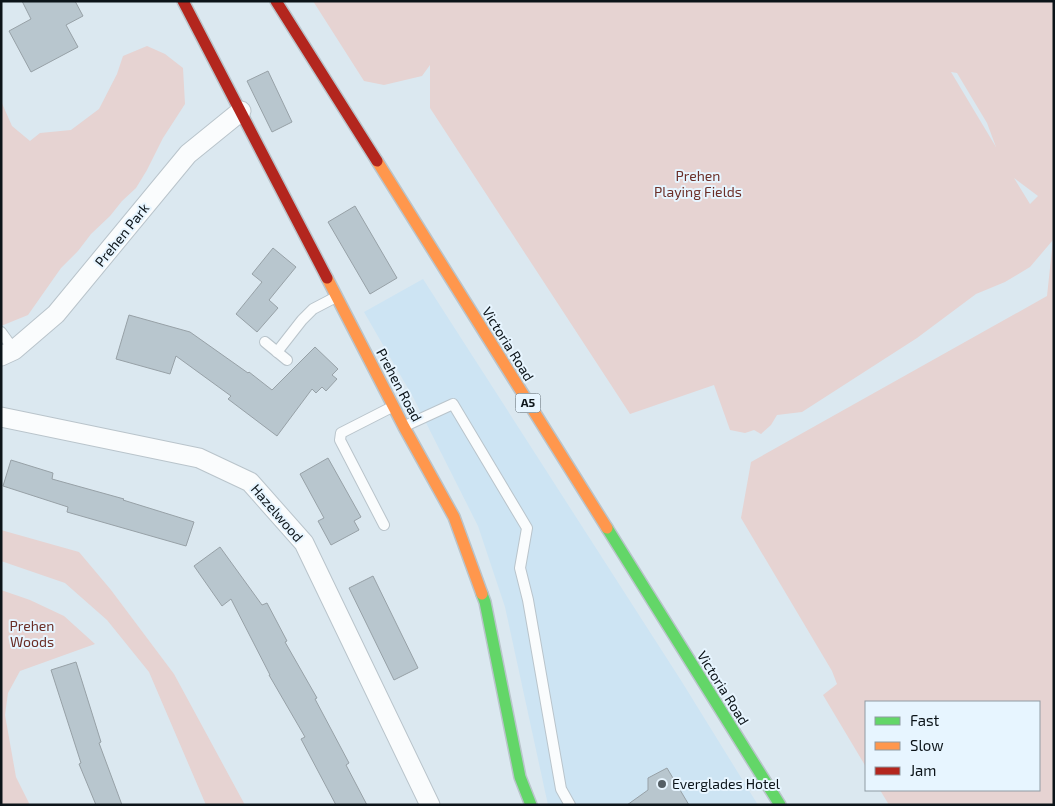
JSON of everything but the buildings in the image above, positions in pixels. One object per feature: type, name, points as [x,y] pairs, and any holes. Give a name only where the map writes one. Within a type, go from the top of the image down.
[{"type":"main road","name":"Prehen Road","points":[[183,1],[336,298],[454,517],[485,602],[520,777],[531,805]]},
{"type":"main road","name":"Victoria Road","points":[[276,1],[780,805]]},
{"type":"street","name":"Prehen Park","points":[[8,353],[56,314],[188,154],[240,111]]},
{"type":"street","name":"Hazelwood","points":[[1,417],[199,458],[250,482],[304,543],[430,805]]},
{"type":"lane","points":[[277,352],[302,320],[313,310],[336,298]]},
{"type":"lane","points":[[1,332],[8,353]]},
{"type":"lane","points":[[265,342],[287,360]]},
{"type":"lane","points":[[404,426],[452,404],[527,528],[520,568],[528,600],[561,789],[570,805]]},
{"type":"lane","points":[[384,525],[340,440],[342,433],[393,406]]},
{"type":"shaded area","points":[[423,279],[682,682],[758,805],[548,805],[505,607],[478,526],[413,397],[364,312]]},
{"type":"green space","name":"Prehen Playing Fields","points":[[313,1],[1054,1],[1054,805],[889,805],[881,791],[1040,791],[1040,701],[865,701],[865,765],[823,695],[837,684],[832,671],[741,518],[751,462],[1047,296],[1053,240],[1030,267],[1005,282],[976,294],[917,338],[802,412],[777,415],[771,425],[761,434],[754,430],[745,433],[730,430],[714,385],[630,414],[430,108],[430,65],[422,76],[384,85],[364,81]],"holes":[[[951,72],[957,73],[987,123],[996,147]],[[1014,178],[1038,196],[1030,204]]]},
{"type":"green space","points":[[147,46],[165,54],[183,68],[185,104],[163,138],[136,188],[61,268],[28,315],[1,326],[1,101],[12,126],[30,141],[40,133],[71,130],[99,109],[117,74],[123,56]]},
{"type":"green space","points":[[1,530],[79,552],[111,590],[174,674],[245,805],[206,805],[149,672],[107,620],[65,583],[1,561]]},
{"type":"green space","name":"Prehen Woods","points":[[1,590],[30,600],[64,616],[95,644],[20,671],[8,693],[5,715],[16,777],[30,805],[1,805]]},
{"type":"traffic: fast","points":[[607,528],[780,805]]},
{"type":"traffic: fast","points":[[482,594],[520,777],[531,805]]},
{"type":"traffic: slow","points":[[377,161],[607,528]]},
{"type":"traffic: slow","points":[[327,278],[404,427],[454,517],[482,594]]},
{"type":"traffic: jam","points":[[183,1],[327,278]]},
{"type":"traffic: jam","points":[[276,1],[377,161]]},
{"type":"place","name":"Everglades Hotel","points":[[662,784]]}]
